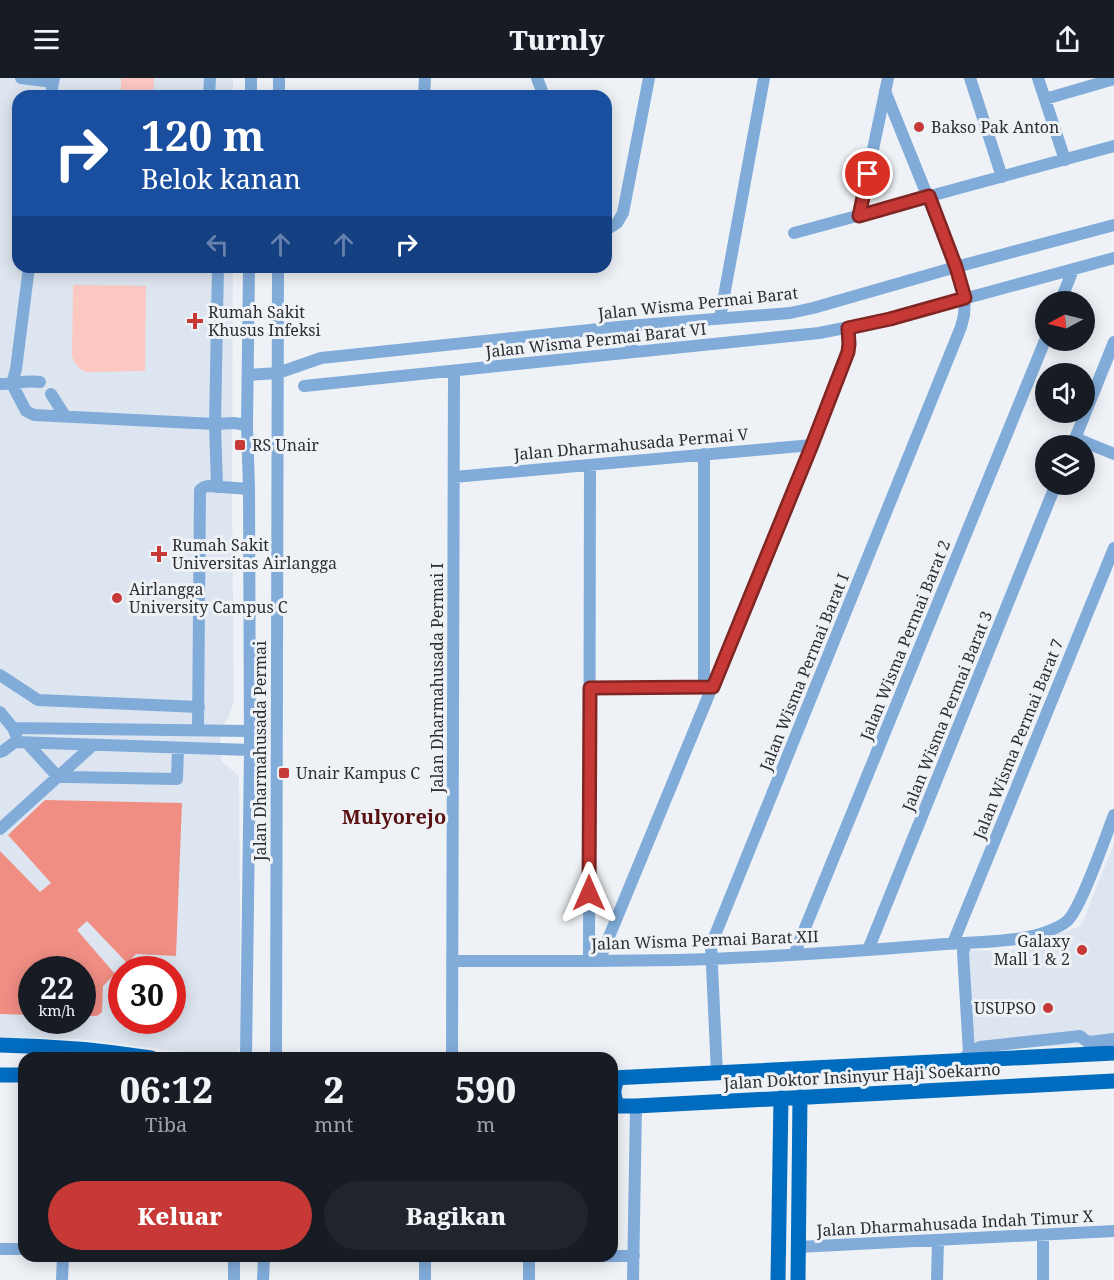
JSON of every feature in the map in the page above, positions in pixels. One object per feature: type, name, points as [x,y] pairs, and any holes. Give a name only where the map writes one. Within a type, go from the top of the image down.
[{"type":"main road","points":[[0,1045],[113,1052]]},
{"type":"main road","name":"Jalan Doktor Insinyur Haji Soekarno","points":[[618,1078],[966,1056],[1108,1053]]},
{"type":"main road","points":[[966,1056],[976,1068],[976,1082],[972,1088]]},
{"type":"main road","points":[[0,1075],[18,1076]]},
{"type":"main road","name":"Jalan Doktor Insinyur Haji Soekarno","points":[[618,1106],[1114,1081]]},
{"type":"main road","points":[[798,1280],[800,1097]]},
{"type":"main road","points":[[778,1280],[781,1098]]},
{"type":"street","points":[[21,78],[53,80]]},
{"type":"street","points":[[612,226],[617,223],[623,213],[649,78]]},
{"type":"street","points":[[720,318],[764,78]]},
{"type":"street","points":[[970,78],[1002,177]]},
{"type":"street","points":[[1038,78],[1065,160]]},
{"type":"street","points":[[1045,99],[1109,79]]},
{"type":"street","points":[[887,84],[964,294],[1073,270],[1114,258]]},
{"type":"street","points":[[859,216],[887,84]]},
{"type":"street","points":[[794,233],[1114,146]]},
{"type":"street","name":"Jalan Wisma Permai Barat","points":[[278,373],[321,358],[628,326],[790,313],[957,270],[1114,225]]},
{"type":"street","points":[[1064,291],[1073,270]]},
{"type":"street","points":[[6,384],[16,369],[28,273]]},
{"type":"street","points":[[217,487],[215,424],[218,273]]},
{"type":"street","name":"Jalan Dharmahusada Permai","points":[[246,1052],[250,750],[247,425],[249,273]]},
{"type":"street","name":"Jalan Dharmahusada Permai","points":[[276,1052],[278,273]]},
{"type":"street","name":"Jalan Wisma Permai Barat VI","points":[[304,386],[819,333],[905,315],[964,294]]},
{"type":"street","name":"Jalan Wisma Permai Barat I","points":[[717,1072],[711,945],[961,327],[964,315],[964,294]]},
{"type":"street","points":[[628,326],[632,352]]},
{"type":"street","points":[[594,961],[812,445],[848,352],[848,328]]},
{"type":"street","points":[[1077,435],[1114,342]]},
{"type":"street","name":"Jalan Wisma Permai Barat 2","points":[[794,955],[1041,351]]},
{"type":"street","name":"Jalan Dharmahusada Permai I","points":[[452,1052],[454,371]]},
{"type":"street","points":[[248,375],[278,373]]},
{"type":"street","points":[[6,384],[30,380],[40,382]]},
{"type":"street","points":[[6,384],[26,411],[34,415],[247,425]]},
{"type":"street","points":[[51,394],[65,416]]},
{"type":"street","name":"Jalan Dharmahusada Permai V","points":[[454,477],[812,445]]},
{"type":"street","points":[[1095,448],[1114,454]]},
{"type":"street","points":[[705,454],[709,687]]},
{"type":"street","points":[[590,465],[594,961]]},
{"type":"street","points":[[198,730],[199,494],[204,487],[249,489]]},
{"type":"street","name":"Jalan Wisma Permai Barat 3","points":[[868,950],[1052,495]]},
{"type":"street","name":"Jalan Wisma Permai Barat 7","points":[[966,1056],[963,952],[959,943],[1114,548]]},
{"type":"street","points":[[0,675],[38,700],[199,707]]},
{"type":"street","points":[[590,688],[709,687]]},
{"type":"street","points":[[0,712],[14,728],[16,737],[21,743],[58,777],[177,779],[178,748]]},
{"type":"street","points":[[14,728],[249,731]]},
{"type":"street","points":[[0,752],[21,743],[250,750]]},
{"type":"street","points":[[0,829],[93,745]]},
{"type":"street","name":"Jalan Wisma Permai Barat XII","points":[[452,961],[711,959],[868,950],[1010,939],[1037,934],[1056,928],[1068,921],[1078,905],[1114,815]]},
{"type":"street","points":[[966,1056],[980,1047],[1080,1036],[1108,1053]]},
{"type":"street","points":[[1089,1042],[1114,1039]]},
{"type":"street","points":[[633,1280],[636,1106]]},
{"type":"street","name":"Jalan Dharmahusada Indah Timur X","points":[[798,1247],[1114,1231]]},
{"type":"street","points":[[1042,1280],[1043,1235]]},
{"type":"street","points":[[937,1280],[938,1240]]},
{"type":"street","points":[[0,1249],[18,1249]]},
{"type":"street","points":[[618,1257],[634,1257]]},
{"type":"street","points":[[62,1280],[63,1262]]},
{"type":"street","points":[[234,1262],[234,1280]]},
{"type":"street","points":[[263,1280],[264,1262]]},
{"type":"street","points":[[425,1262],[425,1280]]},
{"type":"street","points":[[529,1262],[529,1280]]},
{"type":"shaded area","name":"Airlangga University Campus C","points":[[0,78],[233,78],[233,90],[12,90],[12,273],[233,273],[234,701],[228,719],[220,728],[221,761],[239,776],[241,1045],[238,1052],[186,1052],[78,1039],[0,1037]]},
{"type":"shaded area","points":[[121,78],[154,78],[153,90],[121,90]]},
{"type":"shaded area","points":[[73,285],[146,286],[145,371],[87,372],[77,366],[72,356]]},
{"type":"shaded area","points":[[45,800],[182,803],[176,956],[136,954],[120,956],[87,921],[77,930],[108,966],[108,981],[103,986],[102,1012],[96,1016],[96,956],[18,956],[18,1015],[0,1014],[0,851],[40,892],[51,883],[8,835]]},
{"type":"shaded area","name":"Galaxy Mall 1 & 2","points":[[1114,843],[1114,1044],[963,1050],[957,950],[1008,951],[1081,926]]},
{"type":"place","name":"Bakso Pak Anton","points":[[919,127]]},
{"type":"place","name":"Rumah Sakit Khusus Infeksi","points":[[195,321]]},
{"type":"place","name":"RS Unair","points":[[240,445]]},
{"type":"place","name":"Rumah Sakit Universitas Airlangga","points":[[159,554]]},
{"type":"place","name":"Airlangga University Campus C","points":[[117,598]]},
{"type":"place","name":"Unair Kampus C","points":[[284,773]]},
{"type":"place","name":"Galaxy Mall 1 & 2","points":[[1082,950]]},
{"type":"place","name":"USUPSO","points":[[1048,1008]]},
{"type":"district","name":"Mulyorejo","points":[[394,817]]},
{"type":"route","points":[[589,893],[590,688],[713,687],[848,352],[848,328],[965,298],[956,267],[929,196],[859,216],[868,174]]}]
